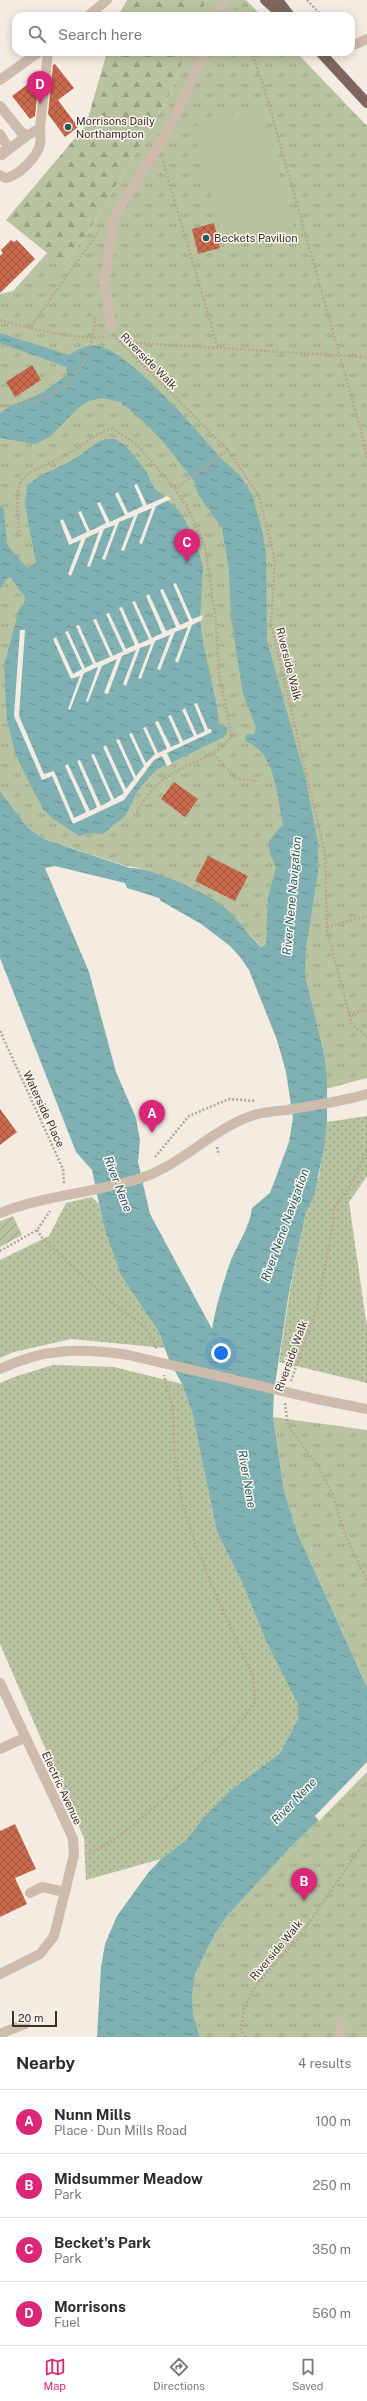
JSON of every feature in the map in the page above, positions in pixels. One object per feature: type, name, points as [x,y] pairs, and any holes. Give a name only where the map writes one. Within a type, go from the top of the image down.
[{"type":"main road","points":[[264,0],[278,12]]},
{"type":"main road","points":[[278,0],[287,12]]},
{"type":"main road","points":[[324,56],[367,103]]},
{"type":"street","points":[[93,12],[107,0]]},
{"type":"street","points":[[220,12],[224,0]]},
{"type":"street","points":[[356,44],[367,39]]},
{"type":"street","points":[[0,80],[33,56]]},
{"type":"street","points":[[0,175],[5,178],[14,175],[34,156],[40,143],[40,128],[48,56]]},
{"type":"street","points":[[112,327],[104,284],[114,217],[169,128],[203,56]]},
{"type":"street","points":[[0,107],[21,132],[28,135]]},
{"type":"street","points":[[0,134],[5,151],[40,128]]},
{"type":"street","points":[[0,1213],[62,1195],[96,1190],[143,1177],[194,1150],[226,1129],[254,1115],[345,1101],[367,1094]]},
{"type":"street","points":[[0,1369],[45,1353],[70,1350],[128,1355],[316,1399],[367,1409]]},
{"type":"street","name":"Electric Avenue","points":[[0,1683],[24,1738],[66,1823],[72,1839],[74,1855],[59,1924],[47,1948],[33,1959],[0,1974]]},
{"type":"street","points":[[0,1749],[24,1738]]},
{"type":"street","points":[[30,1893],[42,1887],[65,1892]]},
{"type":"street","points":[[340,2022],[341,2037]]},
{"type":"street","points":[[2,2034],[25,2024]]},
{"type":"path","points":[[307,0],[318,12]]},
{"type":"path","points":[[252,56],[263,84],[367,459]]},
{"type":"path","points":[[158,145],[218,348]]},
{"type":"path","points":[[29,328],[94,236],[114,217]]},
{"type":"path","points":[[0,406],[42,400],[58,392],[67,384],[88,355],[95,327],[95,315]]},
{"type":"path","name":"Riverside Walk","points":[[0,320],[29,328],[94,337],[115,336],[119,342],[228,450],[259,496],[275,560],[271,624],[325,853],[327,927],[352,1024],[367,1037]]},
{"type":"path","points":[[119,342],[367,357]]},
{"type":"path","points":[[20,536],[16,500],[20,482],[30,471],[76,450],[102,431],[113,429],[136,444],[175,489],[186,505],[205,546],[216,622],[219,674],[232,736],[223,748],[214,754],[160,782],[147,796],[136,813]]},
{"type":"path","points":[[175,489],[228,450]]},
{"type":"path","points":[[214,754],[236,779],[257,781]]},
{"type":"path","points":[[327,927],[367,916]]},
{"type":"path","points":[[350,1014],[367,1010]]},
{"type":"path","name":"Waterside Place","points":[[0,1031],[63,1169],[64,1183],[62,1195]]},
{"type":"path","points":[[151,1163],[189,1116],[229,1099],[258,1101]]},
{"type":"path","name":"Riverside Walk","points":[[290,1383],[299,1364],[317,1308],[334,1220],[333,1210],[352,1183],[367,1150]]},
{"type":"path","points":[[0,1251],[37,1230],[43,1239],[112,1303],[146,1328],[159,1355]]},
{"type":"path","points":[[74,1855],[87,1853],[120,1835],[182,1784],[232,1733],[255,1702],[252,1676],[196,1546],[182,1502],[174,1451],[173,1411],[162,1369]]},
{"type":"path","name":"Riverside Walk","points":[[284,1396],[288,1426],[319,1467],[333,1495],[343,1530],[367,1581]]},
{"type":"path","name":"Riverside Walk","points":[[245,2037],[241,2029],[244,2008],[256,1985],[300,1936],[367,1838]]},
{"type":"green space","points":[[127,0],[206,0],[202,12],[120,12]]},
{"type":"green space","points":[[206,0],[246,0],[258,12],[202,12]]},
{"type":"green space","points":[[106,56],[184,56],[168,98],[86,236],[62,265],[6,220],[86,125]]},
{"type":"green space","points":[[184,56],[300,56],[367,126],[367,1078],[326,1089],[324,1053],[310,998],[223,906],[140,868],[126,866],[44,839],[28,828],[0,791],[0,590],[6,579],[4,509],[0,505],[0,294],[13,291],[47,253],[63,264],[86,236],[168,98]]},
{"type":"green space","points":[[261,106],[294,228],[226,248],[192,127]]},
{"type":"green space","points":[[367,1116],[367,1176],[349,1202],[367,1328],[367,1383],[279,1362],[290,1290],[306,1212],[319,1176],[327,1122]]},
{"type":"green space","points":[[92,1197],[99,1204],[104,1227],[141,1303],[159,1332],[165,1348],[71,1339],[14,1352],[0,1358],[0,1260],[49,1236],[66,1203]]},
{"type":"green space","points":[[13,1216],[22,1235],[0,1247],[0,1221]]},
{"type":"green space","points":[[53,1365],[114,1367],[182,1384],[192,1412],[217,1532],[243,1585],[266,1641],[293,1691],[298,1704],[298,1719],[280,1753],[231,1790],[203,1818],[186,1840],[161,1859],[86,1880],[84,1838],[0,1644],[0,1383]]},
{"type":"green space","points":[[273,1417],[367,1430],[367,1687],[296,1530],[284,1490]]},
{"type":"green space","points":[[367,1773],[367,2037],[200,2037],[193,2014],[191,1994],[195,1974],[215,1934],[227,1916],[290,1848]]},
{"type":"water","points":[[0,333],[69,355],[89,346],[97,346],[110,351],[126,361],[144,376],[180,412],[221,458],[241,477],[252,494],[262,530],[266,554],[267,641],[306,780],[318,843],[318,873],[306,948],[305,976],[324,1053],[327,1078],[327,1122],[324,1148],[314,1196],[306,1212],[289,1292],[274,1391],[273,1417],[284,1490],[296,1530],[367,1687],[367,1773],[290,1848],[227,1916],[215,1934],[195,1974],[192,1994],[193,2014],[200,2037],[97,2037],[101,1967],[105,1944],[117,1916],[148,1873],[161,1859],[186,1840],[203,1818],[231,1790],[280,1753],[298,1719],[298,1704],[266,1641],[243,1585],[217,1532],[192,1412],[182,1384],[169,1360],[159,1332],[121,1275],[104,1227],[92,1170],[76,1152],[0,958],[0,791],[28,828],[44,839],[130,868],[164,876],[192,888],[223,906],[261,947],[266,945],[268,898],[276,867],[270,854],[269,841],[283,824],[276,788],[269,764],[263,754],[255,746],[245,741],[246,734],[254,735],[256,727],[243,694],[231,618],[229,570],[222,528],[198,494],[194,481],[165,444],[149,427],[121,402],[102,398],[89,401],[78,408],[50,437],[35,444],[0,438],[0,413],[12,405],[41,394],[67,375],[66,367],[0,343]],"holes":[[[55,866],[125,883],[127,888],[159,898],[161,901],[201,924],[230,946],[240,957],[249,970],[277,1040],[286,1072],[293,1118],[289,1142],[270,1193],[252,1208],[249,1222],[231,1260],[225,1277],[212,1329],[150,1214],[138,1162],[140,1141],[136,1118],[116,1072],[89,972],[45,868]]]},
{"type":"water","points":[[106,439],[115,439],[126,446],[146,471],[154,488],[180,512],[194,537],[203,566],[200,620],[203,642],[217,707],[219,724],[227,727],[227,733],[224,737],[156,770],[138,790],[126,815],[103,834],[89,833],[79,836],[52,818],[43,809],[16,756],[7,720],[4,666],[19,609],[24,603],[25,597],[10,577],[6,579],[0,590],[0,505],[4,509],[7,545],[27,568],[36,563],[25,505],[27,486],[44,474],[78,457],[97,443]]},
{"type":"pier","points":[[137,484],[147,505],[167,496],[171,499],[156,506],[142,544],[139,543],[152,508],[138,514],[124,551],[121,550],[134,516],[119,522],[105,560],[102,559],[115,525],[104,529],[90,567],[87,566],[99,532],[86,538],[71,576],[68,574],[81,540],[69,545],[60,521],[63,519],[72,539],[87,532],[78,512],[81,511],[90,531],[106,523],[97,503],[100,502],[110,522],[125,515],[115,494],[118,492],[128,513],[143,506],[134,485]]},
{"type":"pier","points":[[176,583],[192,619],[203,615],[202,620],[192,625],[178,663],[175,661],[188,627],[175,632],[160,670],[157,669],[170,635],[155,641],[141,679],[138,678],[151,644],[140,648],[126,686],[123,684],[136,650],[122,656],[108,694],[104,693],[117,659],[102,666],[88,702],[86,701],[98,667],[84,673],[70,710],[68,709],[80,676],[71,679],[53,639],[56,637],[73,674],[82,669],[65,632],[68,631],[85,668],[93,664],[76,626],[79,625],[96,663],[110,657],[93,620],[96,619],[113,656],[123,651],[106,614],[109,613],[126,649],[135,645],[119,608],[122,607],[139,644],[149,639],[132,602],[135,601],[152,638],[162,633],[146,596],[149,594],[166,631],[176,627],[160,590],[163,589],[180,625],[189,621],[173,584]]},
{"type":"pier","points":[[20,630],[25,630],[19,716],[44,774],[54,771],[74,818],[86,812],[65,766],[68,764],[90,811],[97,807],[77,761],[80,760],[101,806],[111,800],[91,755],[94,754],[114,799],[124,793],[103,747],[106,745],[126,789],[134,779],[116,740],[119,739],[136,776],[144,766],[129,734],[132,733],[146,763],[155,754],[143,728],[146,727],[158,753],[167,749],[155,722],[158,721],[171,747],[180,743],[168,716],[171,715],[183,741],[194,736],[182,710],[185,708],[197,735],[205,731],[194,704],[197,703],[208,729],[211,729],[212,732],[167,753],[172,764],[167,766],[162,756],[154,760],[124,800],[73,824],[52,776],[42,780],[14,716]]},
{"type":"pier","points":[[367,1762],[367,1772],[319,1821],[315,1816]]},
{"type":"building","points":[[55,64],[74,88],[58,100],[78,127],[65,137],[48,114],[53,65]]},
{"type":"building","points":[[39,76],[35,116],[30,119],[12,96]]},
{"type":"building","name":"Beckets Pavilion","points":[[214,223],[220,248],[198,254],[192,229]]},
{"type":"building","points":[[11,240],[14,242],[17,240],[35,259],[0,293],[0,256],[3,253],[1,250]]},
{"type":"building","points":[[32,365],[41,380],[15,397],[6,382]]},
{"type":"building","points":[[174,782],[198,799],[185,817],[161,799]]},
{"type":"building","points":[[208,856],[248,876],[235,901],[195,881]]},
{"type":"building","points":[[0,1109],[17,1132],[0,1145]]},
{"type":"building","points":[[15,1824],[36,1869],[15,1878],[27,1904],[0,1917],[0,1831]]},
{"type":"place","name":"Morrisons","points":[[40,104]]},
{"type":"place","name":"Morrisons Daily Northampton","points":[[68,127]]},
{"type":"place","name":"Beckets Pavilion","points":[[206,238]]},
{"type":"place","name":"Becket's Park","points":[[187,562]]},
{"type":"place","name":"Nunn Mills","points":[[152,1133]]},
{"type":"place","name":"Midsummer Meadow","points":[[304,1901]]},
{"type":"water label","name":"River Nene Navigation","points":[[292,896]]},
{"type":"water label","name":"River Nene","points":[[118,1184]]},
{"type":"water label","name":"River Nene Navigation","points":[[285,1225]]},
{"type":"water label","name":"River Nene","points":[[247,1479]]},
{"type":"water label","name":"River Nene","points":[[294,1801]]}]
